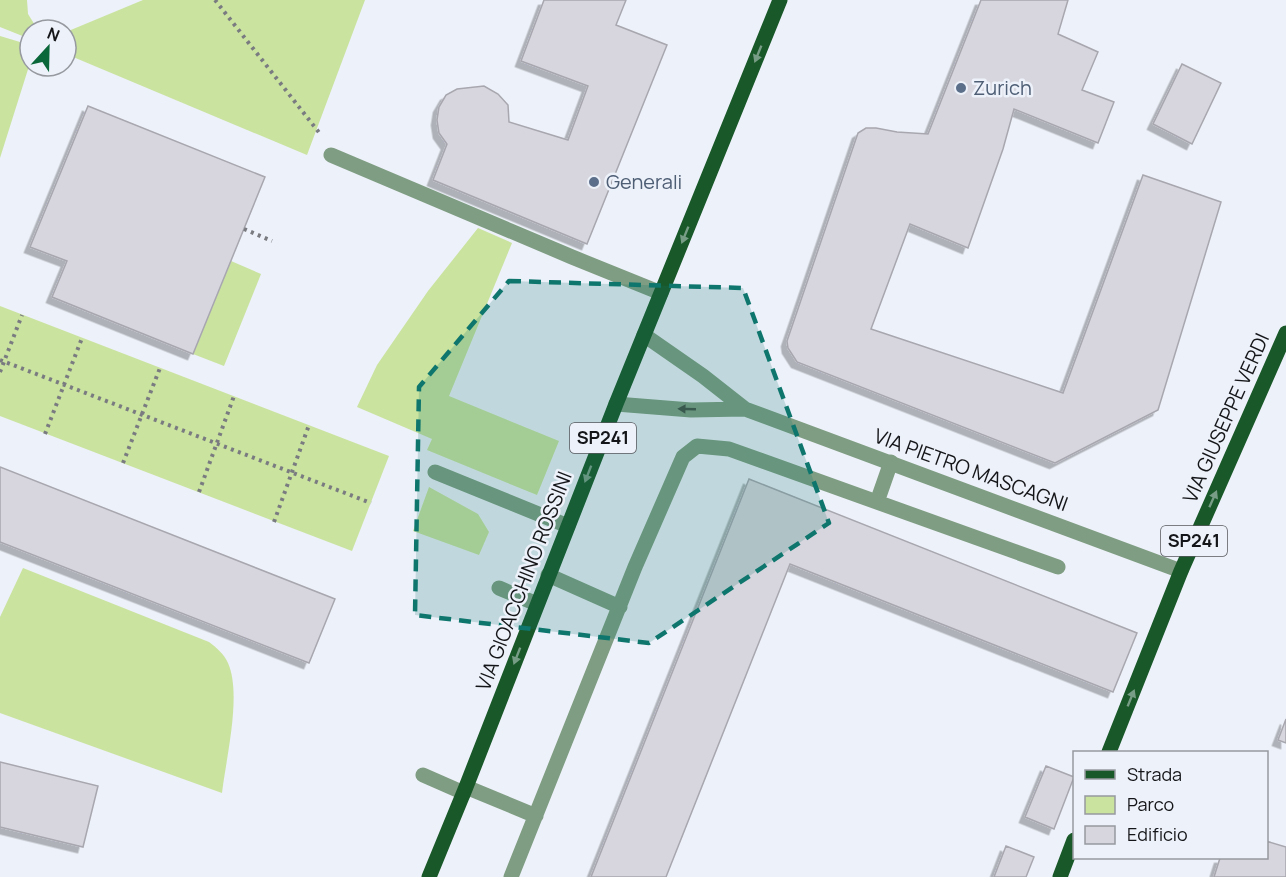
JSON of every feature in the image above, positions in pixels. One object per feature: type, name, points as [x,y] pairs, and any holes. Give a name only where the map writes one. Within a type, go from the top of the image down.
[{"type":"main road","name":"VIA GIOACCHINO ROSSINI","points":[[429,877],[616,404],[780,0]]},
{"type":"main road","name":"VIA GIUSEPPE VERDI","points":[[1110,751],[1181,571],[1286,333]]},
{"type":"main road","points":[[1060,877],[1073,843]]},
{"type":"street","points":[[331,155],[662,293]]},
{"type":"street","name":"VIA PIETRO MASCAGNI","points":[[644,335],[745,409],[1181,571]]},
{"type":"street","name":"VIA PIETRO MASCAGNI","points":[[616,404],[691,410],[745,409]]},
{"type":"street","points":[[511,877],[683,457],[697,446],[729,449],[1058,567]]},
{"type":"street","points":[[877,502],[891,462]]},
{"type":"street","points":[[435,472],[568,525]]},
{"type":"street","points":[[548,575],[620,607]]},
{"type":"street","points":[[499,588],[537,604]]},
{"type":"street","points":[[423,775],[536,816]]},
{"type":"path","points":[[215,0],[317,129],[331,155]]},
{"type":"path","points":[[244,230],[272,241]]},
{"type":"path","points":[[0,372],[2,361],[22,315]]},
{"type":"path","points":[[45,434],[82,338]]},
{"type":"path","points":[[2,361],[370,503]]},
{"type":"path","points":[[123,463],[160,368]]},
{"type":"path","points":[[199,492],[234,396]]},
{"type":"path","points":[[274,522],[309,425]]},
{"type":"highlighted area","points":[[509,281],[743,288],[829,523],[649,643],[415,615],[419,387]]},
{"type":"green space","points":[[0,0],[27,0],[30,18],[18,18],[18,34],[0,27]]},
{"type":"green space","points":[[143,0],[365,0],[307,155],[78,59],[78,27]]},
{"type":"green space","points":[[0,36],[18,41],[18,78],[25,78],[0,158]]},
{"type":"green space","points":[[478,228],[512,243],[449,396],[559,441],[537,495],[427,450],[432,439],[357,407],[377,365],[428,291]]},
{"type":"green space","points":[[231,261],[261,274],[224,366],[193,354]]},
{"type":"green space","points":[[0,306],[389,456],[352,551],[0,416]]},
{"type":"green space","points":[[429,487],[478,514],[489,532],[479,555],[413,531]]},
{"type":"green space","points":[[23,568],[209,642],[222,654],[228,663],[234,692],[232,727],[222,793],[0,713],[0,617]]},
{"type":"building","points":[[544,0],[626,0],[616,25],[667,45],[587,244],[433,180],[447,144],[439,133],[437,120],[439,107],[446,95],[457,89],[484,86],[498,94],[508,105],[509,122],[568,140],[588,86],[521,61]]},
{"type":"building","points":[[981,0],[1068,0],[1058,34],[1098,52],[1082,90],[1114,102],[1098,143],[1014,109],[1003,149],[968,248],[910,224],[871,329],[1063,393],[1143,175],[1221,202],[1158,410],[1055,463],[797,362],[788,348],[787,341],[858,133],[866,128],[876,128],[928,134]]},
{"type":"building","points":[[1182,64],[1221,83],[1192,144],[1153,124]]},
{"type":"building","points":[[88,106],[265,177],[193,354],[52,297],[67,261],[30,247]]},
{"type":"building","points":[[0,467],[335,599],[309,663],[0,542]]},
{"type":"building","points":[[749,479],[1137,633],[1113,692],[790,564],[666,877],[591,877]]},
{"type":"building","points":[[1286,719],[1286,743],[1278,740]]},
{"type":"building","points":[[0,762],[98,786],[83,847],[0,827]]},
{"type":"building","points":[[1046,766],[1073,777],[1054,829],[1025,817]]},
{"type":"building","points":[[1268,842],[1286,847],[1286,877],[1214,877],[1220,859],[1268,859]]},
{"type":"building","points":[[1006,846],[1034,857],[1026,877],[994,877]]},
{"type":"place","name":"Zurich","points":[[961,88]]},
{"type":"place","name":"Generali","points":[[594,182]]}]
